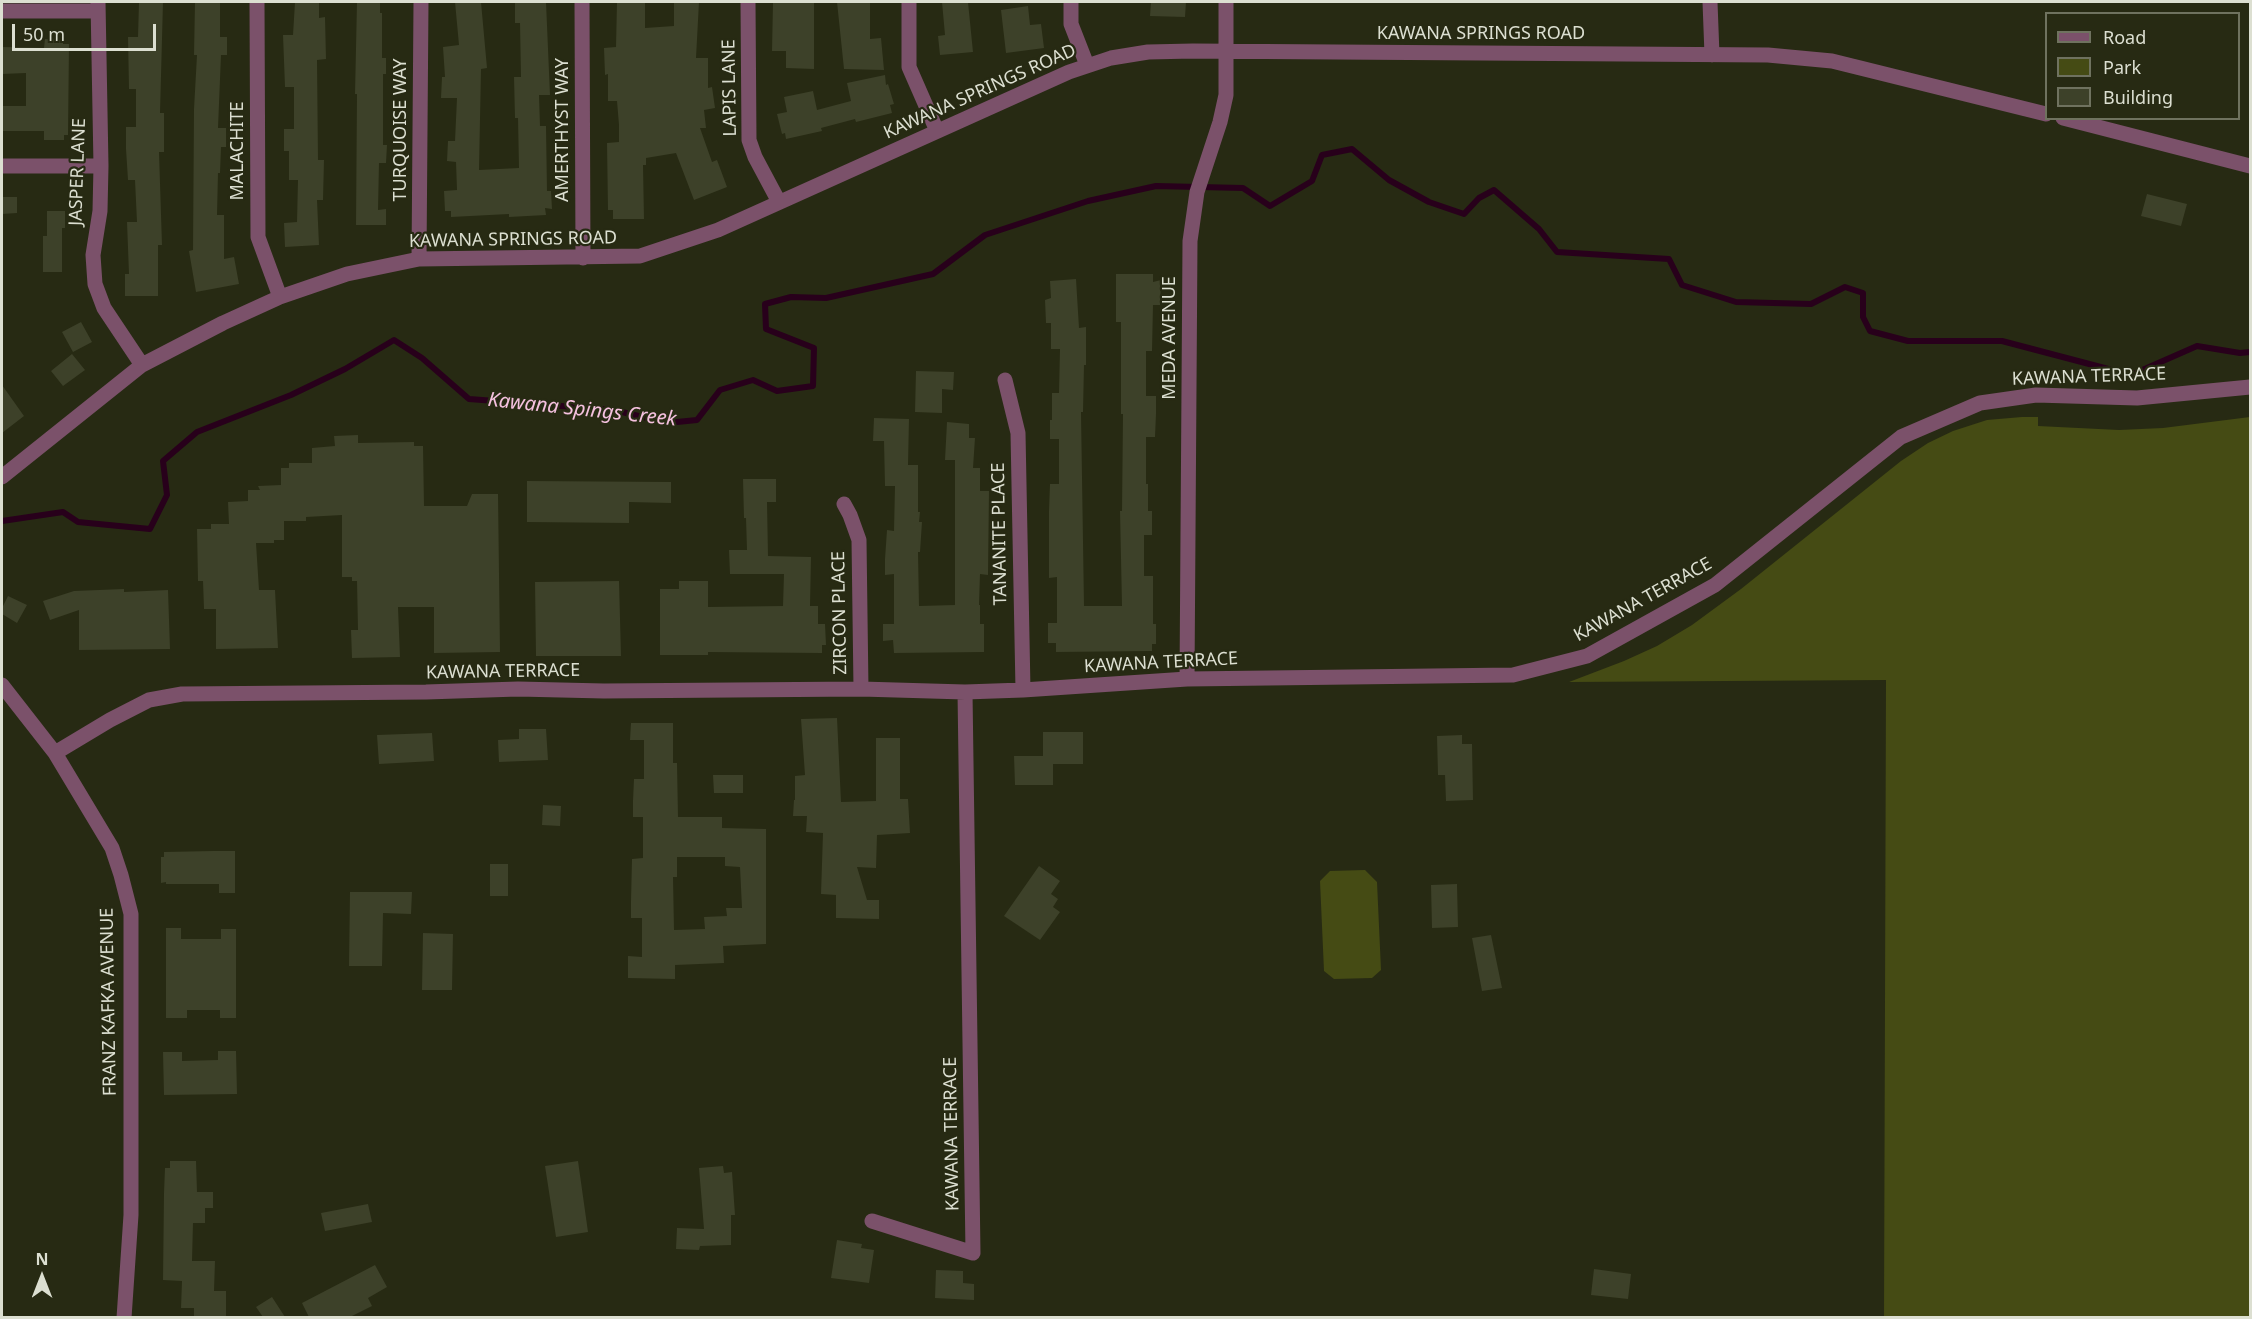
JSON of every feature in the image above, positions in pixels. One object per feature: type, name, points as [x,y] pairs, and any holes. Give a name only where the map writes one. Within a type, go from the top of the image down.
[{"type":"street","name":"MALACHITE","points":[[257,2],[258,237],[279,297]]},
{"type":"street","name":"TURQUOISE WAY","points":[[419,259],[421,2]]},
{"type":"street","name":"AMERTHYST WAY","points":[[582,2],[583,258]]},
{"type":"street","name":"LAPIS LANE","points":[[748,2],[749,140],[755,157],[779,202]]},
{"type":"street","points":[[909,2],[909,67],[937,131]]},
{"type":"street","points":[[1071,2],[1071,24],[1087,65]]},
{"type":"street","name":"MEDA AVENUE","points":[[1187,679],[1190,253],[1197,192],[1226,96],[1226,2]]},
{"type":"street","points":[[1710,2],[1712,55]]},
{"type":"street","points":[[2,11],[98,6]]},
{"type":"street","name":"JASPER LANE","points":[[98,6],[100,211],[93,255],[95,284],[104,308],[142,365]]},
{"type":"street","name":"KAWANA SPRINGS ROAD","points":[[6,473],[142,365],[279,297],[346,273],[419,259],[640,256],[718,230],[1087,65],[1111,58],[1148,52],[1768,55],[1832,61],[2045,114]]},
{"type":"street","points":[[2071,120],[2250,166]]},
{"type":"street","points":[[2,166],[100,166]]},
{"type":"street","name":"TANANITE PLACE","points":[[1005,380],[1018,433],[1023,690]]},
{"type":"street","name":"KAWANA TERRACE","points":[[55,753],[149,700],[182,694],[518,689],[604,691],[861,689],[965,692],[1187,679],[1513,675],[1587,656],[1715,585],[1901,437],[1980,403],[2036,395],[2137,398],[2250,387]]},
{"type":"street","name":"ZIRCON PLACE","points":[[844,504],[859,540],[861,689]]},
{"type":"street","name":"FRANZ KAFKA AVENUE","points":[[2,685],[55,753],[112,848],[131,914],[131,1215],[124,1317]]},
{"type":"street","name":"KAWANA TERRACE","points":[[872,1221],[973,1253],[965,692]]},
{"type":"green space","points":[[2038,417],[2038,426],[2119,430],[2163,428],[2250,417],[2250,1317],[1884,1317],[1886,680],[1569,682],[1657,646],[1692,625],[1741,589],[1901,461],[1928,443],[1953,431],[1987,420]]},
{"type":"green space","points":[[1365,870],[1377,882],[1381,970],[1372,978],[1334,979],[1324,971],[1320,881],[1330,871]]},
{"type":"building","points":[[139,2],[163,2],[160,113],[164,113],[164,152],[159,152],[162,245],[158,245],[158,296],[125,296],[125,274],[129,274],[127,222],[137,222],[135,180],[128,180],[126,149],[126,127],[136,127],[136,89],[129,89],[128,37],[138,37]]},
{"type":"building","points":[[195,2],[220,2],[220,37],[227,37],[227,55],[221,55],[218,128],[226,128],[226,147],[221,147],[217,215],[224,215],[224,259],[234,257],[239,284],[196,292],[189,251],[193,250],[194,109],[197,55],[194,55]]},
{"type":"building","points":[[295,2],[319,2],[319,18],[325,17],[326,59],[317,60],[318,160],[324,160],[323,200],[317,200],[319,245],[285,247],[284,223],[297,222],[298,180],[289,180],[289,151],[284,151],[284,129],[294,129],[294,87],[285,87],[283,35],[293,35]]},
{"type":"building","points":[[357,2],[380,2],[380,13],[382,13],[382,58],[386,58],[386,74],[383,74],[383,145],[387,145],[386,163],[379,163],[378,210],[386,209],[386,225],[356,225]]},
{"type":"building","points":[[455,2],[481,2],[487,68],[481,69],[479,170],[519,168],[514,77],[521,77],[520,23],[515,23],[515,2],[546,2],[550,95],[539,95],[540,126],[546,126],[547,191],[551,191],[552,209],[545,208],[546,215],[451,217],[451,211],[445,211],[444,191],[457,190],[456,162],[447,161],[448,141],[455,141],[457,98],[441,98],[442,77],[445,77],[443,47],[459,45]]},
{"type":"building","points":[[617,2],[645,2],[645,28],[674,26],[674,2],[699,2],[696,58],[708,58],[708,88],[712,87],[715,108],[704,110],[706,128],[700,128],[712,162],[717,160],[727,187],[694,200],[676,153],[646,158],[646,165],[643,165],[644,219],[613,219],[613,210],[608,210],[607,143],[619,142],[619,125],[617,101],[608,101],[608,74],[605,75],[604,48],[616,47]]},
{"type":"building","points":[[773,2],[814,2],[814,69],[786,68],[786,51],[772,51]]},
{"type":"building","points":[[837,2],[870,2],[870,39],[881,38],[884,70],[844,69]]},
{"type":"building","points":[[942,2],[968,2],[973,52],[940,55],[938,36],[945,35]]},
{"type":"building","points":[[1151,2],[1186,2],[1185,17],[1150,16]]},
{"type":"building","points":[[1028,6],[1030,25],[1041,24],[1044,48],[1006,53],[1001,10]]},
{"type":"building","points":[[45,39],[63,40],[63,44],[69,44],[68,135],[64,135],[64,140],[44,140],[44,131],[2,131],[2,106],[26,106],[26,73],[2,74],[2,47],[44,48]]},
{"type":"building","points":[[885,75],[886,85],[888,84],[894,104],[890,105],[892,113],[856,122],[855,119],[821,128],[822,131],[786,139],[785,133],[782,134],[777,114],[787,112],[784,97],[813,91],[817,110],[851,101],[847,83]]},
{"type":"building","points":[[2147,194],[2187,204],[2181,226],[2141,216]]},
{"type":"building","points":[[2,197],[17,197],[17,213],[2,214]]},
{"type":"building","points":[[47,211],[65,211],[65,228],[62,228],[62,272],[43,272],[43,236],[47,236]]},
{"type":"building","points":[[1116,274],[1153,274],[1153,282],[1161,280],[1160,305],[1153,305],[1152,351],[1146,351],[1146,396],[1156,396],[1156,414],[1155,437],[1146,437],[1146,484],[1148,484],[1148,511],[1152,511],[1152,535],[1144,535],[1144,576],[1153,576],[1153,624],[1156,624],[1156,644],[1152,644],[1152,651],[1056,652],[1056,643],[1048,643],[1048,623],[1057,623],[1057,577],[1049,578],[1049,511],[1050,484],[1059,484],[1059,439],[1050,439],[1050,420],[1052,420],[1052,393],[1059,393],[1060,349],[1051,349],[1051,323],[1046,323],[1045,300],[1051,298],[1050,281],[1076,279],[1079,328],[1086,327],[1086,365],[1084,365],[1083,412],[1081,412],[1084,606],[1122,606],[1120,511],[1122,511],[1123,414],[1121,414],[1121,322],[1116,322]]},
{"type":"building","points":[[81,322],[92,342],[73,352],[62,332]]},
{"type":"building","points":[[72,354],[85,370],[63,386],[51,371]]},
{"type":"building","points":[[916,371],[954,372],[953,390],[942,389],[942,413],[915,412]]},
{"type":"building","points":[[2,385],[24,416],[2,433]]},
{"type":"building","points":[[874,418],[909,419],[908,465],[918,465],[918,512],[920,512],[919,522],[922,522],[920,552],[918,552],[919,606],[955,605],[955,460],[945,460],[947,422],[969,424],[969,438],[975,438],[973,468],[980,468],[980,491],[989,491],[988,575],[980,574],[979,605],[980,624],[984,624],[984,652],[894,653],[893,640],[883,641],[883,624],[894,624],[894,574],[885,575],[885,559],[887,530],[894,531],[895,486],[885,486],[884,441],[873,441]]},
{"type":"building","points":[[358,435],[358,443],[414,442],[414,446],[423,446],[424,506],[467,506],[472,494],[498,494],[500,652],[434,653],[434,607],[398,607],[400,657],[352,658],[351,630],[358,630],[357,581],[352,581],[352,577],[342,577],[342,515],[306,517],[306,521],[284,521],[284,540],[274,540],[274,543],[256,543],[259,590],[275,590],[278,648],[216,649],[216,609],[204,609],[203,581],[198,581],[197,529],[211,529],[211,524],[229,524],[228,502],[248,501],[248,490],[260,490],[258,486],[281,485],[281,468],[289,468],[289,463],[312,463],[312,448],[335,446],[334,436]]},
{"type":"building","points":[[743,479],[776,479],[776,502],[767,502],[768,556],[811,557],[810,606],[818,606],[818,624],[825,624],[826,645],[822,645],[822,653],[708,652],[708,655],[660,655],[660,589],[679,589],[679,581],[708,581],[708,607],[783,606],[784,574],[730,574],[729,550],[747,550]]},
{"type":"building","points":[[527,481],[671,482],[671,503],[629,502],[629,523],[527,522]]},
{"type":"building","points":[[619,581],[621,656],[536,656],[535,582]]},
{"type":"building","points":[[124,589],[124,592],[168,590],[170,649],[79,650],[79,610],[50,620],[43,601],[74,591]]},
{"type":"building","points":[[8,596],[27,605],[17,623],[2,614],[2,608]]},
{"type":"building","points":[[837,718],[841,802],[876,801],[876,738],[900,738],[900,799],[908,799],[910,833],[877,835],[876,868],[857,867],[867,900],[879,900],[879,919],[836,918],[836,895],[821,894],[823,833],[806,832],[807,816],[793,816],[795,776],[805,775],[801,719]]},
{"type":"building","points":[[631,723],[673,723],[673,763],[677,763],[678,817],[722,817],[722,828],[766,829],[766,944],[723,946],[724,963],[675,965],[675,979],[628,978],[628,956],[642,957],[642,918],[631,918],[631,901],[632,859],[643,858],[643,817],[633,817],[634,779],[644,779],[644,740],[630,740]],"holes":[[[677,857],[725,857],[725,866],[740,867],[742,908],[726,908],[727,916],[704,917],[705,929],[674,930],[673,877],[677,877]]]},
{"type":"building","points":[[519,729],[546,729],[548,760],[499,762],[498,740],[519,739]]},
{"type":"building","points":[[1043,732],[1083,732],[1083,764],[1053,764],[1053,785],[1015,785],[1014,756],[1043,756]]},
{"type":"building","points":[[432,733],[434,761],[379,764],[377,735]]},
{"type":"building","points":[[1462,735],[1462,744],[1472,744],[1473,800],[1446,801],[1445,775],[1438,775],[1437,736]]},
{"type":"building","points":[[713,775],[743,775],[743,793],[714,793]]},
{"type":"building","points":[[543,805],[561,806],[560,826],[542,825]]},
{"type":"building","points":[[235,851],[235,893],[219,893],[219,884],[161,883],[161,857],[164,857],[164,852]]},
{"type":"building","points":[[490,864],[508,864],[508,896],[490,896]]},
{"type":"building","points":[[1039,866],[1060,881],[1051,894],[1058,899],[1053,907],[1060,912],[1040,940],[1004,916]]},
{"type":"building","points":[[1457,884],[1458,927],[1432,928],[1431,885]]},
{"type":"building","points":[[350,892],[412,892],[411,914],[383,913],[382,966],[349,966]]},
{"type":"building","points":[[166,928],[181,928],[181,939],[221,939],[221,929],[236,929],[236,1018],[220,1018],[220,1010],[187,1010],[187,1018],[166,1018]]},
{"type":"building","points":[[423,933],[453,934],[452,990],[422,990]]},
{"type":"building","points":[[1491,935],[1502,988],[1482,991],[1472,938]]},
{"type":"building","points":[[218,1051],[236,1051],[237,1094],[164,1095],[163,1052],[182,1052],[182,1061],[218,1060]]},
{"type":"building","points":[[170,1161],[196,1161],[197,1192],[213,1192],[213,1208],[205,1208],[205,1223],[193,1223],[192,1261],[215,1261],[214,1291],[226,1291],[226,1317],[194,1317],[194,1308],[181,1308],[182,1281],[163,1280],[165,1168],[170,1168]]},
{"type":"building","points":[[578,1161],[588,1232],[556,1237],[545,1166]]},
{"type":"building","points":[[723,1166],[724,1173],[732,1172],[735,1215],[731,1215],[731,1245],[700,1246],[699,1250],[676,1249],[677,1228],[704,1229],[699,1168]]},
{"type":"building","points":[[368,1204],[372,1222],[325,1231],[321,1213]]},
{"type":"building","points":[[837,1240],[862,1244],[861,1248],[874,1250],[869,1283],[831,1278]]},
{"type":"building","points":[[375,1265],[387,1287],[368,1298],[372,1306],[350,1317],[309,1317],[302,1303]]},
{"type":"building","points":[[1594,1269],[1631,1274],[1628,1299],[1591,1295]]},
{"type":"building","points":[[936,1270],[963,1271],[963,1283],[974,1284],[974,1300],[935,1298]]},
{"type":"building","points":[[272,1297],[285,1317],[263,1317],[256,1307]]},
{"type":"waterway","name":"Kawana Spings Creek","points":[[2,521],[63,512],[78,522],[150,529],[167,495],[163,461],[197,432],[291,395],[345,369],[394,340],[422,358],[469,399],[614,410],[667,423],[697,420],[720,390],[753,380],[777,391],[813,386],[814,348],[766,329],[765,304],[791,297],[826,298],[933,274],[985,235],[1088,201],[1156,186],[1243,188],[1270,206],[1312,181],[1322,155],[1352,149],[1389,180],[1429,202],[1464,214],[1479,198],[1494,190],[1539,229],[1557,252],[1669,259],[1682,285],[1736,302],[1811,304],[1845,287],[1863,293],[1863,317],[1870,331],[1908,341],[2002,341],[2131,375],[2197,346],[2240,353],[2250,352]]}]
